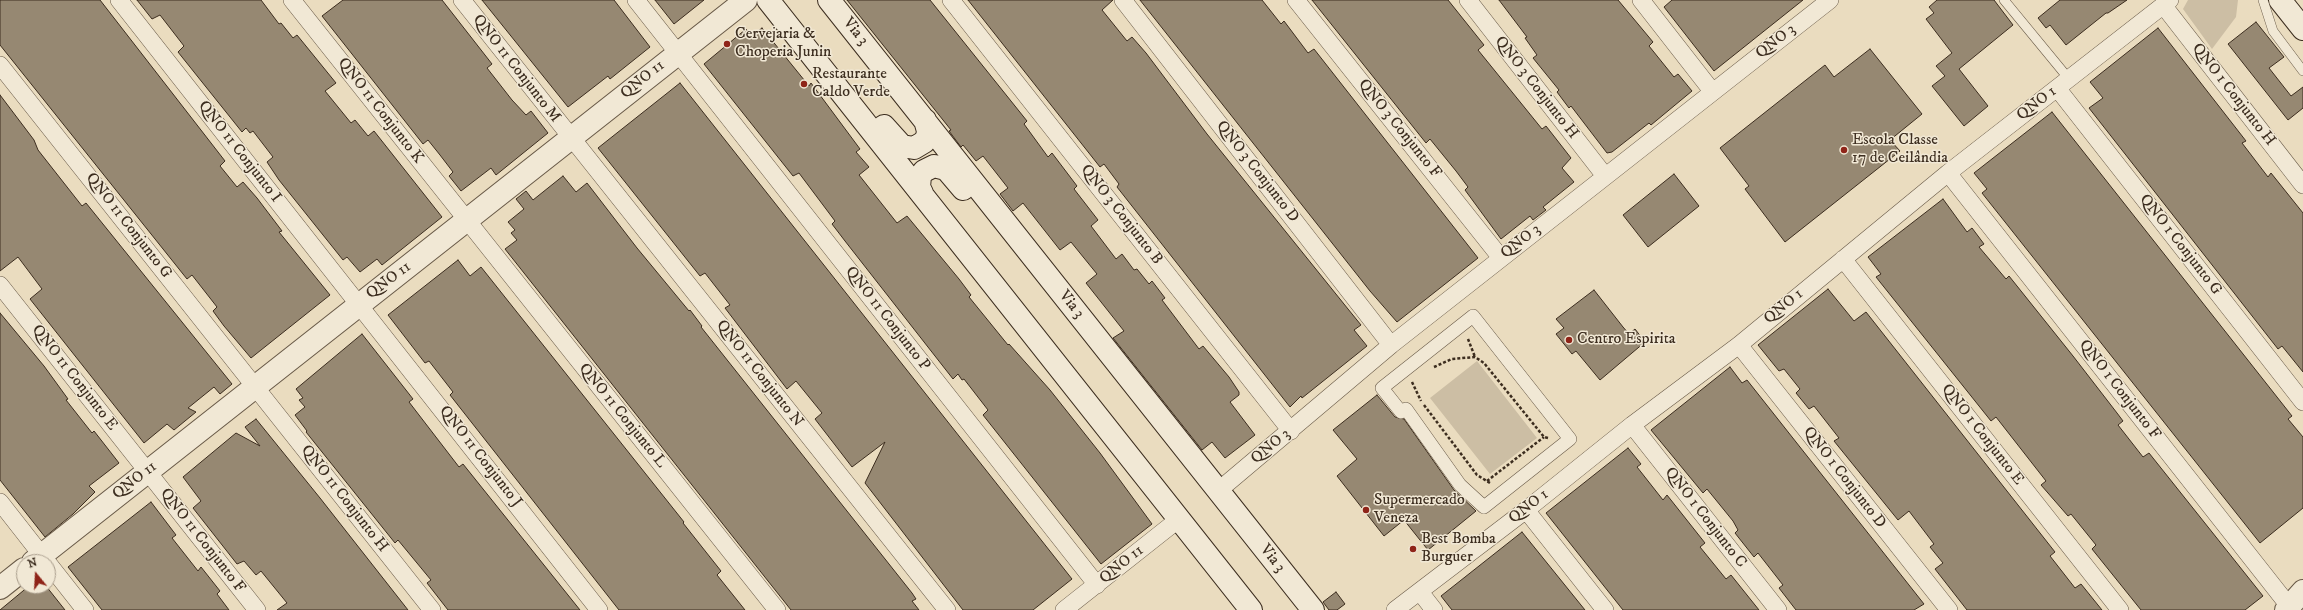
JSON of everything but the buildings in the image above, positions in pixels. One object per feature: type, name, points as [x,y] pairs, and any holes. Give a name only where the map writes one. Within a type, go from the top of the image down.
[{"type":"main road","name":"QNO 11","points":[[49,554],[147,472],[467,221],[678,52],[746,0]]},
{"type":"main road","points":[[768,0],[1251,610]]},
{"type":"main road","name":"Via 3","points":[[829,0],[1312,610]]},
{"type":"main road","points":[[2280,0],[2303,29]]},
{"type":"main road","points":[[790,27],[830,58],[902,146],[914,148],[924,142],[928,131],[925,120]]},
{"type":"main road","points":[[922,193],[919,182],[924,171],[934,166],[946,169],[1018,258],[1071,306]]},
{"type":"main road","points":[[0,588],[16,575]]},
{"type":"street","name":"QNO 11 Conjunto I","points":[[119,0],[360,304]]},
{"type":"street","name":"QNO 11 Conjunto K","points":[[292,0],[467,221]]},
{"type":"street","name":"QNO 11 Conjunto M","points":[[462,0],[571,138]]},
{"type":"street","name":"QNO 11 Conjunto P","points":[[636,0],[1096,585]]},
{"type":"street","name":"QNO 3 Conjunto B","points":[[951,0],[1291,431]]},
{"type":"street","name":"QNO 3 Conjunto D","points":[[1123,0],[1391,345]]},
{"type":"street","name":"QNO 3 Conjunto F","points":[[1296,0],[1501,258]]},
{"type":"street","name":"QNO 3 Conjunto H","points":[[1468,0],[1606,176]]},
{"type":"street","points":[[1641,0],[1712,91]]},
{"type":"street","name":"QNO 3","points":[[1218,491],[1291,431],[1391,345],[1606,176],[1819,3]]},
{"type":"street","name":"QNO 1","points":[[1395,610],[1526,510],[1632,425],[1739,345],[1948,173],[2167,3]]},
{"type":"street","name":"QNO 1 Conjunto H","points":[[2167,3],[2303,185]]},
{"type":"street","name":"QNO 11 Conjunto G","points":[[0,65],[255,387]]},
{"type":"street","name":"QNO 1 Conjunto G","points":[[2063,83],[2303,402]]},
{"type":"street","name":"QNO 11 Conjunto N","points":[[571,138],[946,610]]},
{"type":"street","name":"QNO 1 Conjunto F","points":[[1948,173],[2293,602]]},
{"type":"street","name":"QNO 11 Conjunto L","points":[[467,221],[777,610]]},
{"type":"street","name":"QNO 1 Conjunto E","points":[[1843,259],[2120,610]]},
{"type":"street","name":"QNO 11 Conjunto E","points":[[0,285],[147,472]]},
{"type":"street","name":"QNO 11 Conjunto J","points":[[360,304],[599,610]]},
{"type":"street","points":[[1473,316],[1570,438],[1563,444],[1484,507],[1460,485],[1406,409],[1401,412],[1382,388],[1473,316]]},
{"type":"street","name":"QNO 1 Conjunto D","points":[[1739,345],[1949,610]]},
{"type":"street","name":"QNO 11 Conjunto H","points":[[255,387],[432,610]]},
{"type":"street","name":"QNO 1 Conjunto C","points":[[1632,425],[1778,610]]},
{"type":"street","name":"QNO 11 Conjunto F","points":[[147,472],[257,610]]},
{"type":"street","points":[[0,502],[38,554]]},
{"type":"street","points":[[1526,510],[1605,610]]},
{"type":"street","name":"QNO 11","points":[[1064,610],[1179,519]]},
{"type":"street","points":[[56,576],[85,610]]},
{"type":"street","points":[[1420,592],[1434,610]]},
{"type":"lane","points":[[2004,0],[2063,83]]},
{"type":"lane","points":[[2263,0],[2273,31],[2301,66]]},
{"type":"path","points":[[1431,368],[1452,359],[1475,357],[1484,363],[1544,437],[1563,444]]},
{"type":"path","points":[[1400,374],[1409,374],[1419,399],[1477,475],[1502,493]]},
{"type":"path","points":[[1487,481],[1544,437]]},
{"type":"shaded area","points":[[2188,0],[2238,0],[2236,17],[2212,49],[2183,9]]},
{"type":"shaded area","points":[[1477,361],[1537,438],[1490,474],[1430,398]]},
{"type":"place","name":"Cervejaria & Choperia Junin","points":[[727,44]]},
{"type":"place","name":"Restaurante Caldo Verde","points":[[804,84]]},
{"type":"place","name":"Escola Classe 17 de Ceilândia","points":[[1844,150]]},
{"type":"place","name":"Centro Espirita","points":[[1569,340]]},
{"type":"place","name":"Supermercado Veneza","points":[[1366,510]]},
{"type":"place","name":"Best Bomba Burguer","points":[[1413,549]]}]
